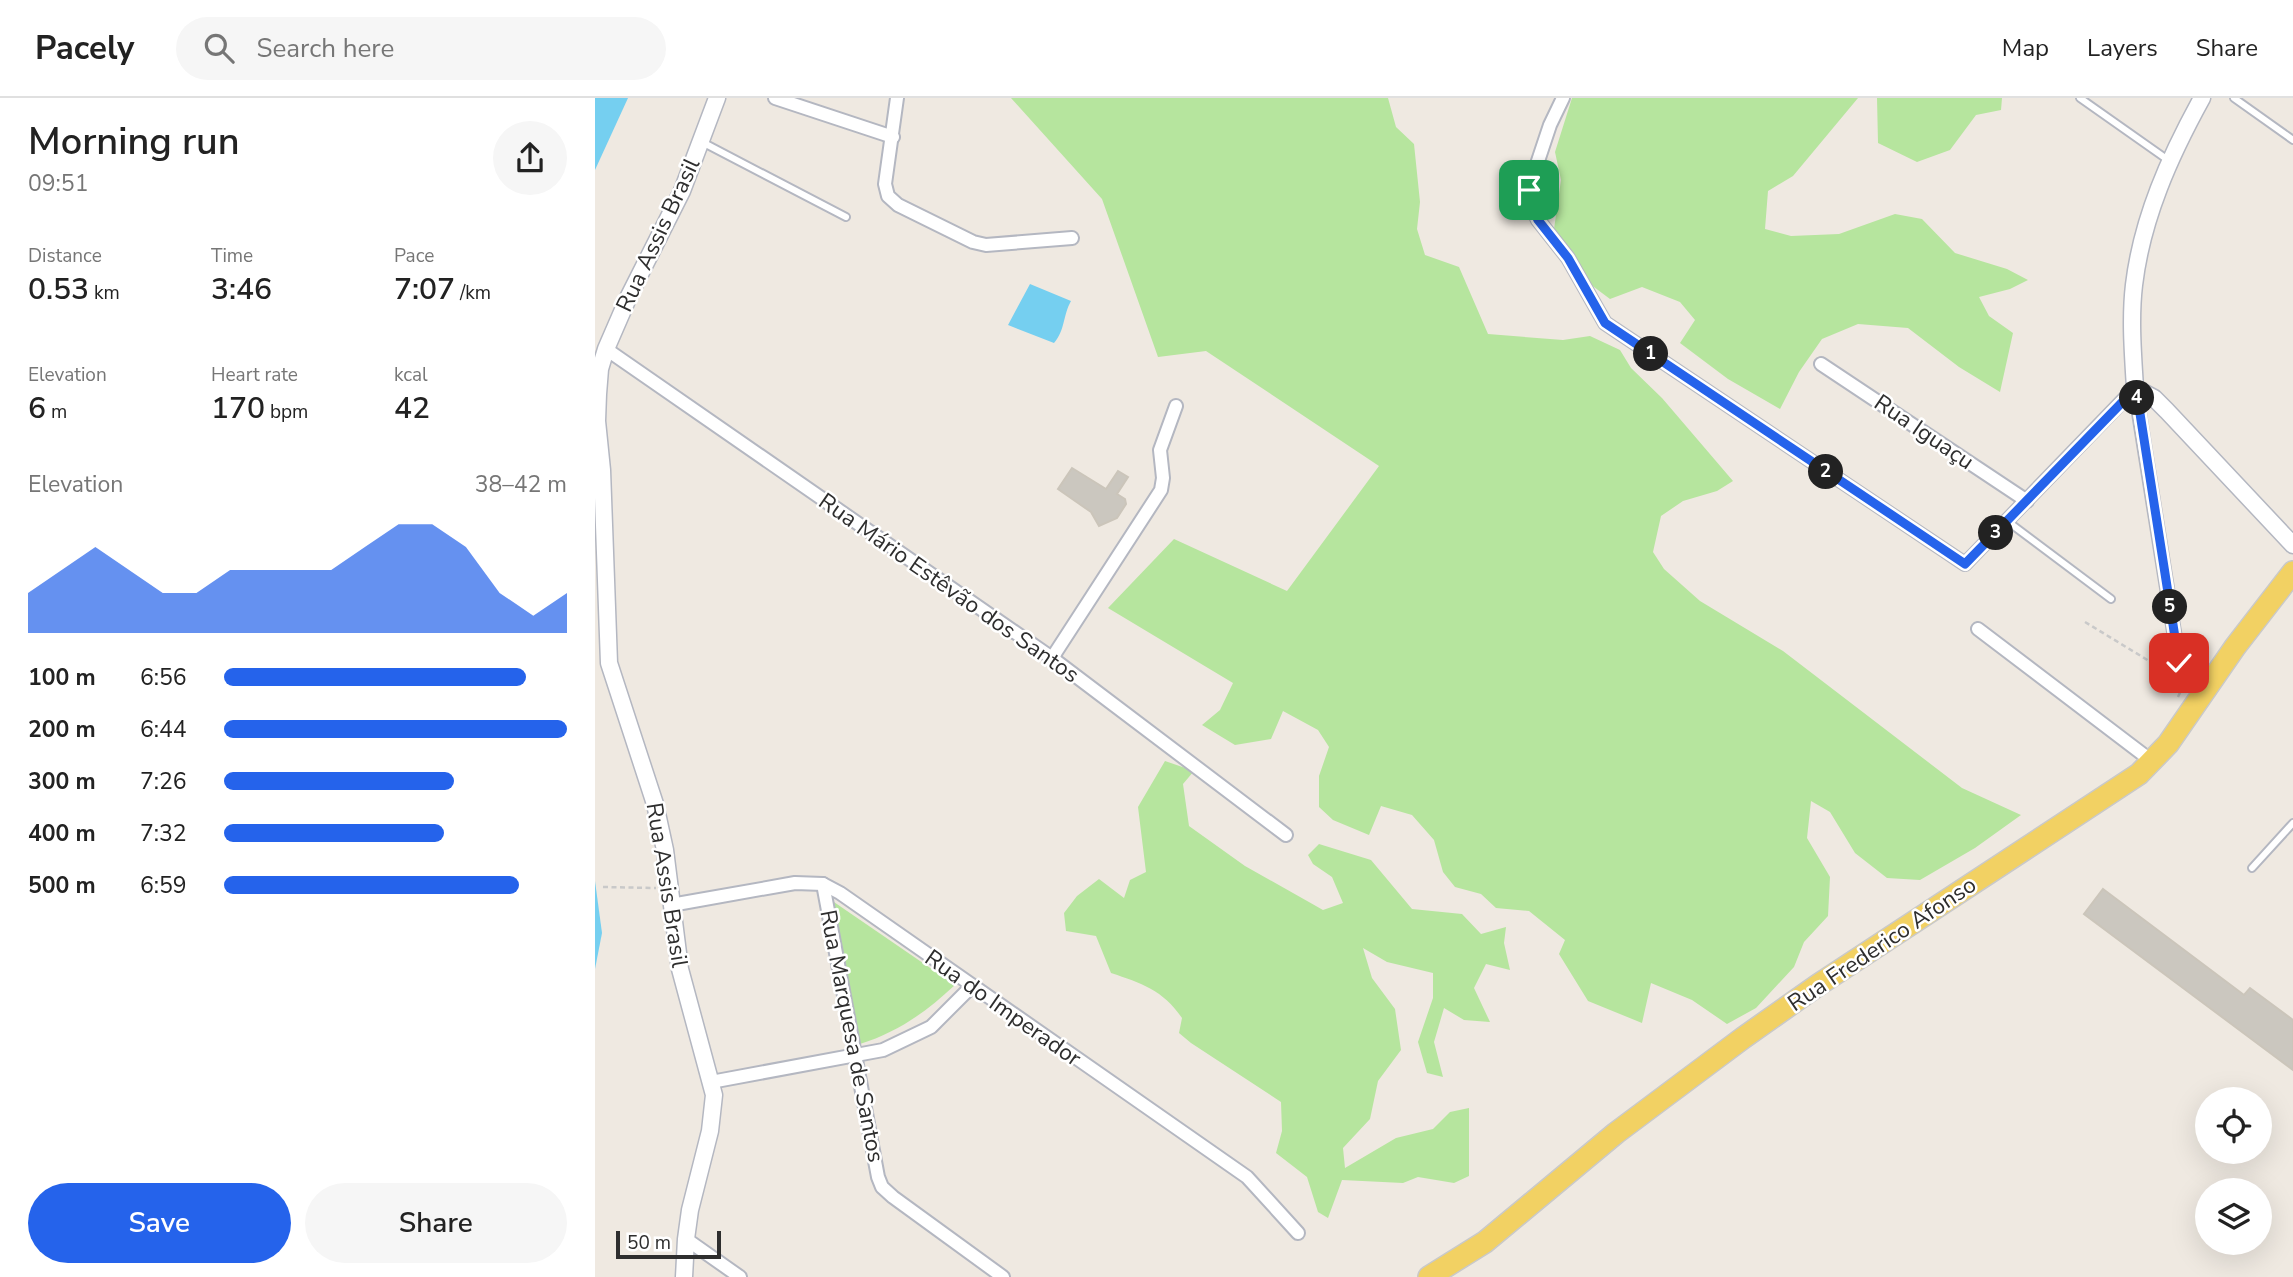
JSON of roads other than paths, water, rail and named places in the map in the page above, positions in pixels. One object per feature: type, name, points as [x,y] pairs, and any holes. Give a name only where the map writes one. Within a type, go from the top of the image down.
[{"type":"main road","name":"Rua Frederico Afonso","points":[[1429,1277],[1485,1242],[1616,1133],[1742,1038],[1818,985],[2114,792],[2153,762],[2263,608],[2293,572]]},
{"type":"street","name":"Rua Assis Brasil","points":[[684,1277],[690,1210],[711,1131],[714,1102],[680,969],[665,850],[655,804],[610,663],[602,470],[597,421],[600,369],[605,349],[682,191],[717,98]]},
{"type":"street","points":[[775,98],[893,138]]},
{"type":"street","points":[[897,98],[885,184],[888,196],[898,205],[973,242],[986,244],[1072,238]]},
{"type":"street","points":[[1563,98],[1535,167],[1529,190],[1530,203],[1538,220],[1568,258],[1605,323],[1965,564],[2136,388]]},
{"type":"street","points":[[2179,659],[2136,388],[2132,344],[2133,286],[2153,204],[2169,162],[2202,98]]},
{"type":"street","name":"Rua Mário Estêvão dos Santos","points":[[605,349],[1052,658],[1286,835]]},
{"type":"street","name":"Rua Iguaçu","points":[[1821,364],[2027,500]]},
{"type":"street","points":[[2136,388],[2154,398],[2168,411],[2293,545]]},
{"type":"street","points":[[1052,658],[1161,490],[1163,478],[1160,450],[1176,406]]},
{"type":"street","points":[[1978,629],[2153,762]]},
{"type":"street","points":[[671,896],[795,883],[823,884]]},
{"type":"street","name":"Rua do Imperador","points":[[823,884],[840,893],[1247,1177],[1297,1233]]},
{"type":"street","name":"Rua Marquesa de Santos","points":[[823,884],[854,1056],[882,1187],[1003,1277]]},
{"type":"street","points":[[711,1082],[883,1050],[931,1027],[972,986]]},
{"type":"street","points":[[686,1239],[740,1277]]},
{"type":"lane","points":[[2080,98],[2169,162]]},
{"type":"lane","points":[[2234,98],[2293,140]]},
{"type":"lane","points":[[702,142],[846,217]]},
{"type":"lane","points":[[2007,521],[2111,598]]},
{"type":"lane","points":[[2252,868],[2293,823]]},
{"type":"water","points":[[595,98],[628,98],[595,170]]},
{"type":"water","points":[[1030,284],[1071,301],[1054,343],[1008,325]]},
{"type":"water","points":[[595,881],[602,933],[595,969]]}]
